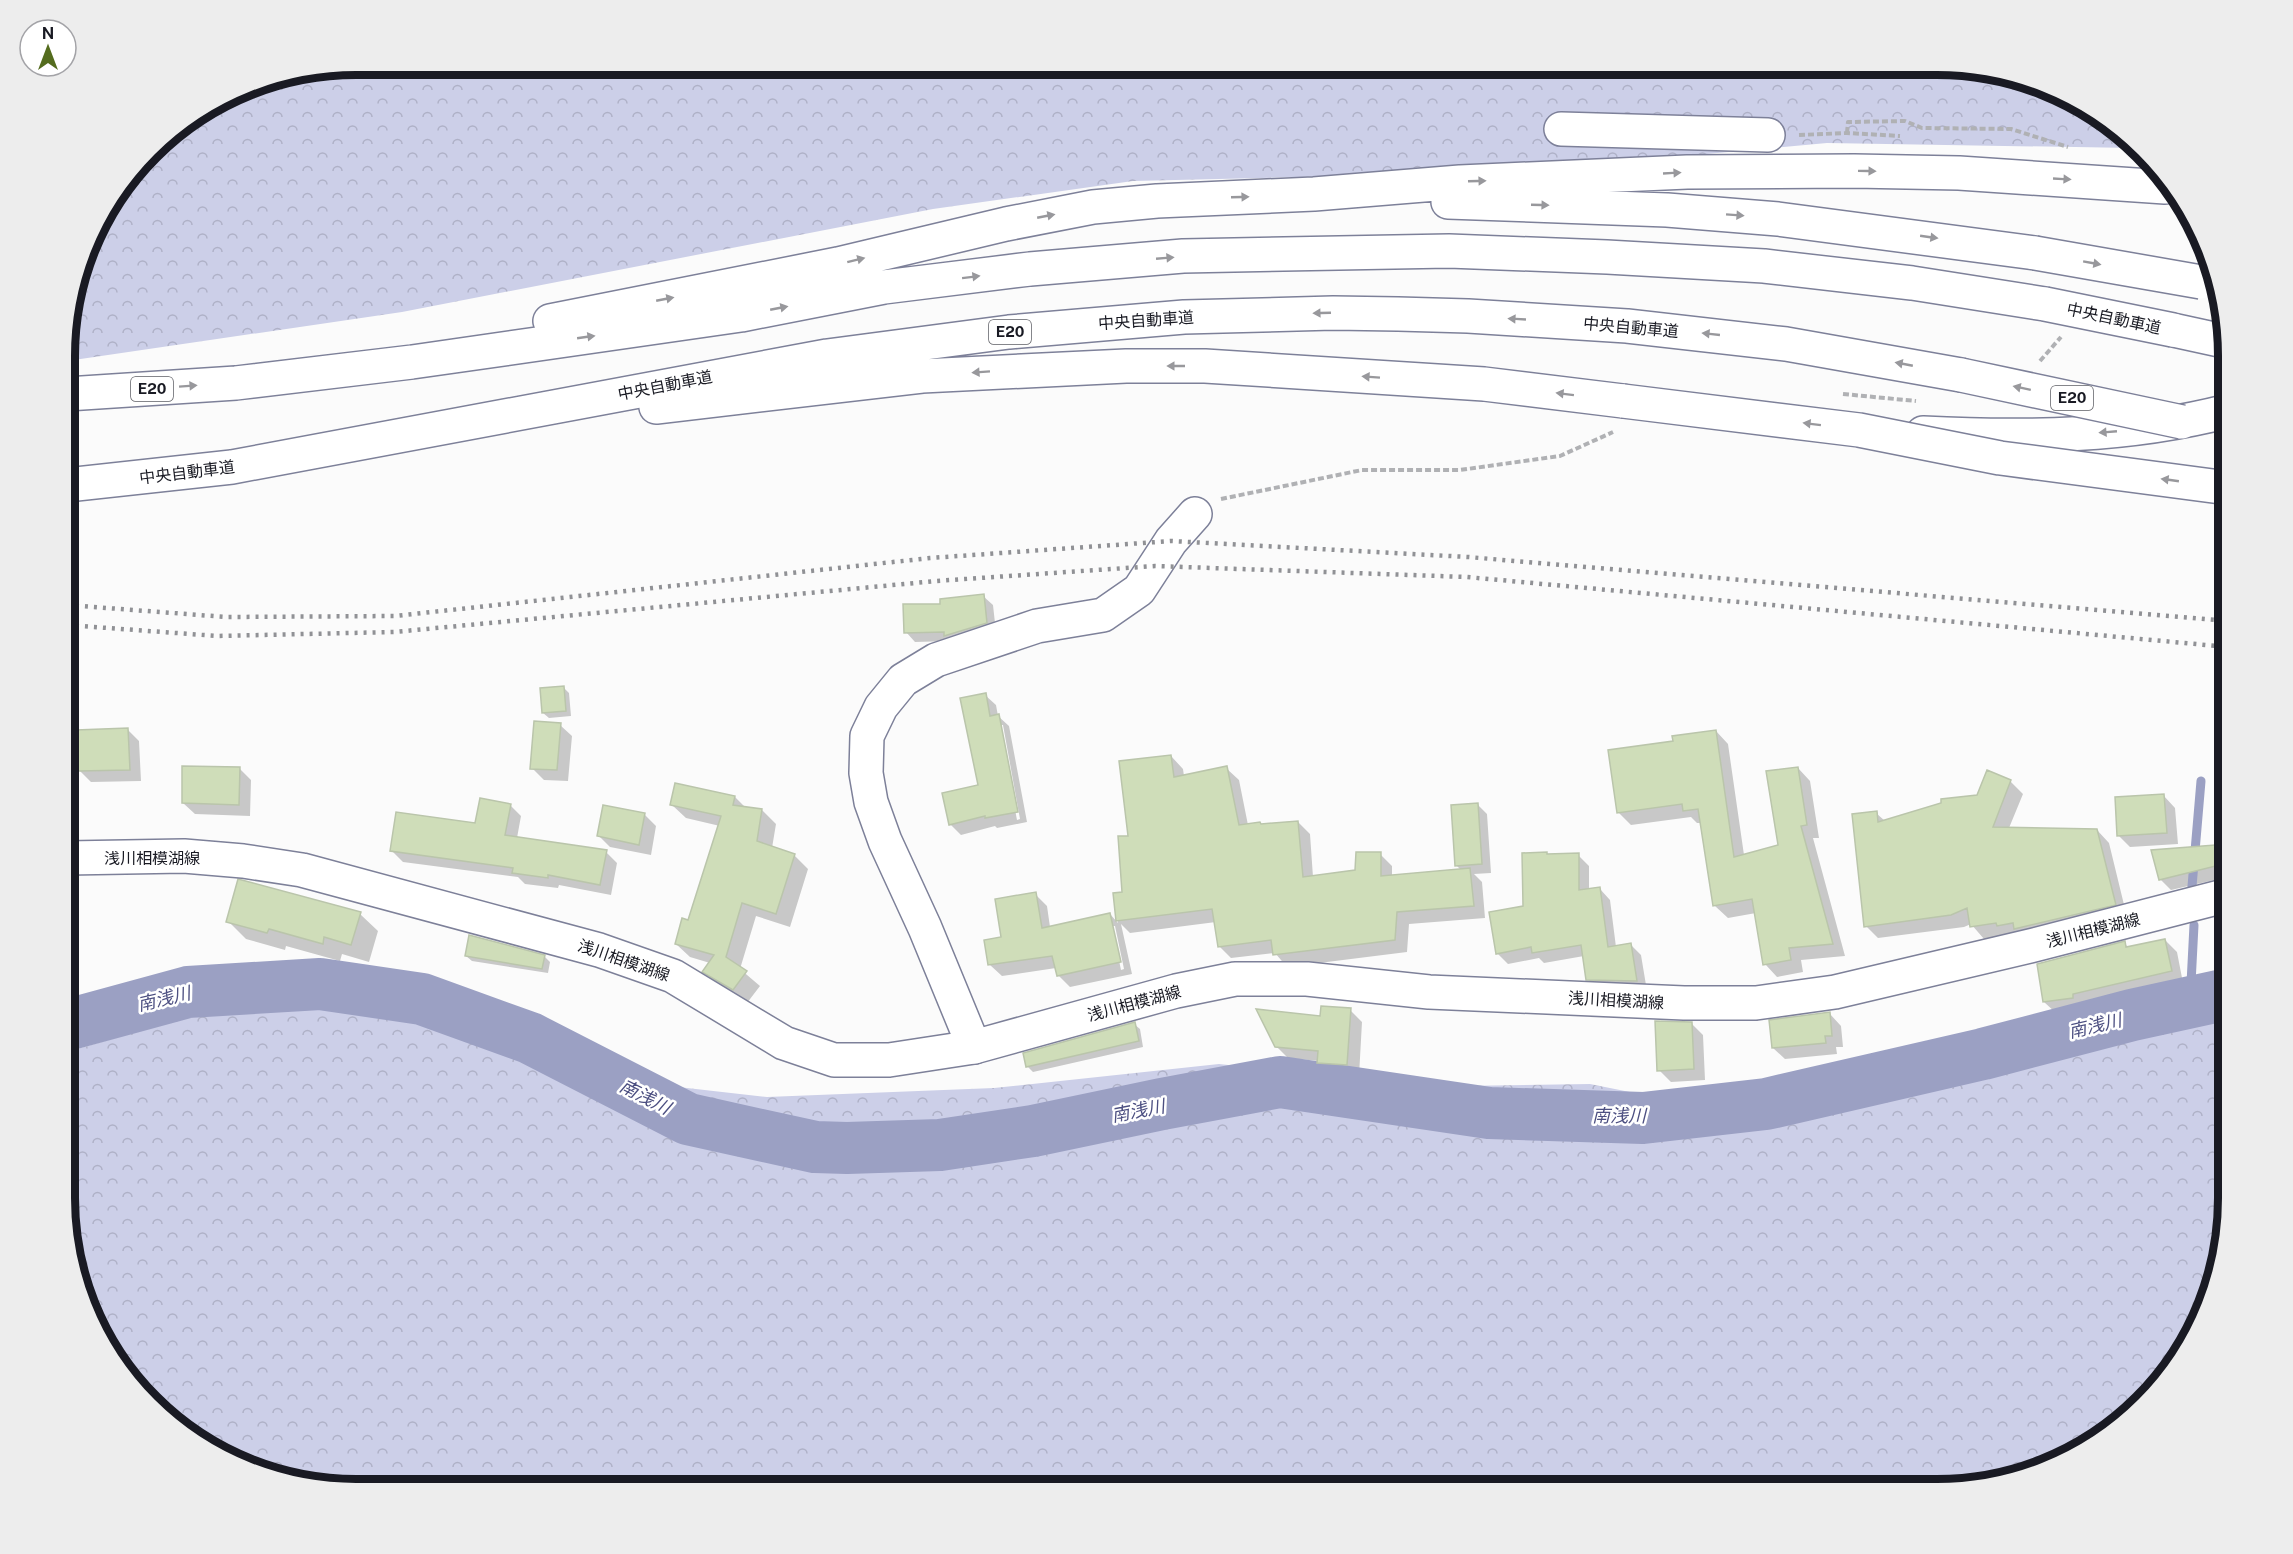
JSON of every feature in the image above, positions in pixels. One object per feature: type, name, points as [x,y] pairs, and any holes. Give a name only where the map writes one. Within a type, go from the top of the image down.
[{"type":"main road","points":[[1561,129],[1768,135]]},
{"type":"main road","points":[[236,383],[827,266],[1006,224],[1093,207],[1157,201],[1314,194],[1460,182],[1755,171],[1959,173],[2161,187]]},
{"type":"main road","points":[[1314,194],[1463,203],[1667,210],[1778,219],[1871,229],[2035,253],[2208,283]]},
{"type":"main road","name":"中央自動車道","points":[[75,393],[236,383],[412,362],[741,315],[884,287],[1030,269],[1184,256],[1449,251],[1764,266],[1912,283],[2044,303],[2217,340]]},
{"type":"main road","name":"中央自動車道","points":[[75,484],[232,467],[827,356],[1009,332],[1184,317],[1376,313],[1627,326],[1786,344],[1961,375],[2218,431]]},
{"type":"main road","points":[[378,441],[922,376],[1126,366],[1205,366],[1484,384],[1621,415],[2005,437],[2144,429],[2218,413]]},
{"type":"main road","points":[[1859,430],[2000,458],[2218,487]]},
{"type":"main road","points":[[974,1047],[925,928],[885,841],[871,802],[866,773],[867,736],[881,707],[903,680],[936,660],[1037,626],[1103,615],[1139,590],[1171,541],[1195,514]]},
{"type":"main road","name":"浅川相模湖線","points":[[75,858],[184,856],[243,861],[302,870],[555,938],[662,972],[723,1005],[784,1043],[834,1060],[889,1060],[974,1047],[1176,991],[1235,979],[1307,979],[1429,992],[1756,1004],[1835,992],[2034,945],[2218,898]]},
{"type":"path","points":[[1847,133],[1848,122],[1905,121],[1922,128],[2012,129],[2078,151]]},
{"type":"path","points":[[1768,135],[1847,133],[1900,136]]},
{"type":"path","points":[[1195,514],[1220,499],[1362,470],[1460,470],[1560,456],[1621,415]]},
{"type":"green space","points":[[356,75],[1937,75],[1992,80],[2045,96],[2093,122],[2125,148],[1827,143],[1509,172],[1133,181],[933,209],[402,312],[75,360],[80,301],[96,248],[122,200],[157,157],[200,122],[248,96],[319,77]]},
{"type":"green space","points":[[382,1003],[555,1073],[767,1097],[994,1088],[1219,1064],[1368,1080],[1460,1086],[1590,1084],[1764,1119],[2059,1044],[2218,1018],[2216,1235],[2197,1306],[2171,1354],[2136,1397],[2093,1432],[2045,1458],[1974,1477],[1937,1479],[356,1479],[319,1477],[248,1458],[200,1432],[157,1397],[133,1369],[113,1339],[96,1306],[85,1271],[77,1235],[75,1198],[75,1050],[184,1018]]},
{"type":"building","points":[[984,594],[987,623],[944,636],[944,632],[904,633],[903,604],[940,604],[940,599]]},
{"type":"building","points":[[564,686],[566,711],[542,713],[540,688]]},
{"type":"building","points":[[986,693],[990,716],[999,714],[1018,812],[985,818],[985,816],[949,825],[942,793],[978,785],[960,698]]},
{"type":"building","points":[[534,721],[561,723],[557,770],[530,769]]},
{"type":"building","points":[[128,728],[130,770],[78,771],[76,730]]},
{"type":"building","points":[[1716,730],[1734,857],[1778,845],[1766,771],[1798,767],[1807,825],[1801,826],[1833,944],[1789,948],[1791,960],[1763,965],[1752,899],[1713,906],[1698,809],[1683,811],[1682,804],[1617,813],[1608,750],[1673,741],[1672,736]]},
{"type":"building","points":[[1171,755],[1174,777],[1227,766],[1239,825],[1298,821],[1303,877],[1355,870],[1356,852],[1381,852],[1381,876],[1470,868],[1474,906],[1397,912],[1395,940],[1273,955],[1271,940],[1218,947],[1212,909],[1116,921],[1113,893],[1122,892],[1118,836],[1128,836],[1119,761]]},
{"type":"building","points":[[182,766],[240,767],[239,805],[182,803]]},
{"type":"building","points":[[1987,770],[2011,780],[1993,827],[2097,829],[2116,905],[2014,929],[2013,923],[1970,927],[1967,908],[1951,915],[1864,927],[1852,814],[1877,811],[1878,822],[1941,803],[1941,799],[1977,795]]},
{"type":"building","points":[[675,783],[735,796],[733,805],[762,809],[757,841],[795,854],[776,914],[742,903],[726,957],[747,971],[733,990],[702,972],[714,955],[675,944],[682,918],[688,920],[721,816],[670,805]]},
{"type":"building","points":[[2164,794],[2167,833],[2117,836],[2115,797]]},
{"type":"building","points":[[480,798],[511,804],[505,835],[607,850],[600,885],[548,875],[548,878],[512,873],[513,868],[390,851],[396,812],[475,823]]},
{"type":"building","points":[[1478,803],[1482,864],[1455,866],[1451,805]]},
{"type":"building","points":[[603,805],[645,813],[639,845],[597,836]]},
{"type":"building","points":[[2218,845],[2218,865],[2159,880],[2151,850]]},
{"type":"building","points":[[1547,852],[1547,854],[1579,853],[1579,890],[1600,887],[1608,947],[1631,943],[1637,981],[1586,980],[1581,945],[1532,953],[1531,947],[1496,954],[1489,912],[1523,906],[1522,853]]},
{"type":"building","points":[[238,879],[361,912],[351,945],[324,937],[323,944],[269,929],[267,933],[226,922]]},
{"type":"building","points":[[1036,892],[1042,928],[1110,913],[1121,962],[1057,976],[1052,956],[988,965],[984,940],[1001,937],[995,899]]},
{"type":"building","points":[[469,935],[545,955],[542,969],[465,956]]},
{"type":"building","points":[[2165,939],[2172,971],[2073,994],[2073,998],[2043,1002],[2037,964],[2125,941],[2126,947]]},
{"type":"building","points":[[1321,1006],[1351,1008],[1347,1065],[1317,1063],[1318,1051],[1275,1047],[1256,1009],[1320,1016]]},
{"type":"building","points":[[1830,1012],[1832,1036],[1825,1036],[1826,1043],[1772,1048],[1769,1020]]},
{"type":"building","points":[[1655,1021],[1692,1022],[1694,1069],[1657,1071]]},
{"type":"building","points":[[1135,1022],[1139,1041],[1026,1067],[1023,1053]]},
{"type":"waterway","points":[[2191,898],[2201,781]]},
{"type":"waterway","points":[[2190,1003],[2194,925]]},
{"type":"waterway","name":"南浅川","points":[[75,1023],[188,992],[320,984],[422,999],[530,1038],[688,1119],[815,1147],[847,1148],[940,1145],[1033,1131],[1280,1082],[1489,1113],[1643,1118],[1766,1104],[2218,996]]},
{"type":"railway","points":[[75,606],[226,617],[395,616],[930,558],[1171,541],[1468,557],[2218,620]]},
{"type":"railway","points":[[75,626],[217,636],[394,632],[936,581],[1155,566],[1467,577],[2218,646]]}]
